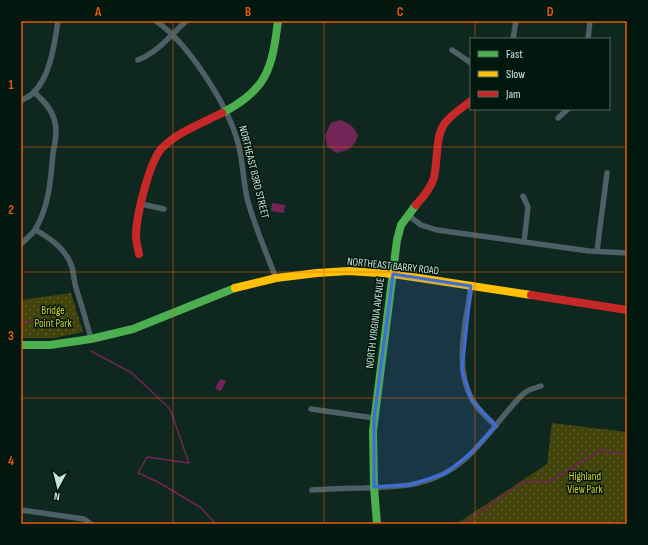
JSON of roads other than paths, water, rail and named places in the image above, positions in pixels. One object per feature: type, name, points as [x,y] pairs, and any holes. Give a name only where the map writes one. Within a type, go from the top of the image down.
[{"type":"street","points":[[21,101],[34,92],[48,69],[53,52],[58,21]]},
{"type":"street","name":"NORTHEAST 83RD STREET","points":[[156,21],[172,34],[188,53],[226,110],[234,128],[238,144],[250,208],[276,278]]},
{"type":"street","points":[[138,60],[158,49],[186,21]]},
{"type":"street","points":[[139,254],[136,236],[141,204],[147,178],[156,157],[161,149],[177,136],[246,100],[263,81],[270,67],[274,54],[278,21]]},
{"type":"street","points":[[513,38],[516,21]]},
{"type":"street","points":[[588,38],[590,21]]},
{"type":"street","points":[[452,50],[470,62]]},
{"type":"street","points":[[21,244],[36,230],[43,211],[49,190],[56,132],[52,111],[34,92]]},
{"type":"street","name":"NORTH VIRGINIA AVENUE","points":[[377,524],[374,487],[374,418],[399,232],[401,225],[426,194],[434,178],[438,142],[444,124],[453,114],[470,102]]},
{"type":"street","points":[[558,118],[567,110]]},
{"type":"street","points":[[597,251],[607,173]]},
{"type":"street","points":[[523,196],[528,207],[524,242]]},
{"type":"street","points":[[141,204],[164,209]]},
{"type":"street","points":[[408,215],[421,226],[437,230],[597,251],[627,253]]},
{"type":"street","points":[[36,230],[56,243],[67,256],[72,268],[77,292],[82,304],[91,339]]},
{"type":"street","name":"NORTHEAST BARRY ROAD","points":[[21,345],[50,345],[91,339],[133,329],[232,289],[276,278],[348,271],[393,274],[627,310]]},
{"type":"street","points":[[472,286],[462,357],[463,376],[472,400],[484,415],[496,426]]},
{"type":"street","points":[[312,490],[410,485],[429,481],[455,467],[470,454],[523,394],[529,390],[541,386]]},
{"type":"street","points":[[311,409],[374,418]]},
{"type":"street","points":[[21,510],[84,519],[90,523]]},
{"type":"waterway","points":[[21,321],[51,321],[72,329]]},
{"type":"waterway","points":[[91,351],[132,373],[170,409],[189,463],[147,457],[138,473],[158,482],[200,507],[216,524]]},
{"type":"waterway","points":[[464,524],[522,482],[550,481],[601,450],[627,455]]},
{"type":"park label","name":"Bridge Point Park","points":[[53,316]]},
{"type":"park label","name":"Highland View Park","points":[[585,482]]}]
